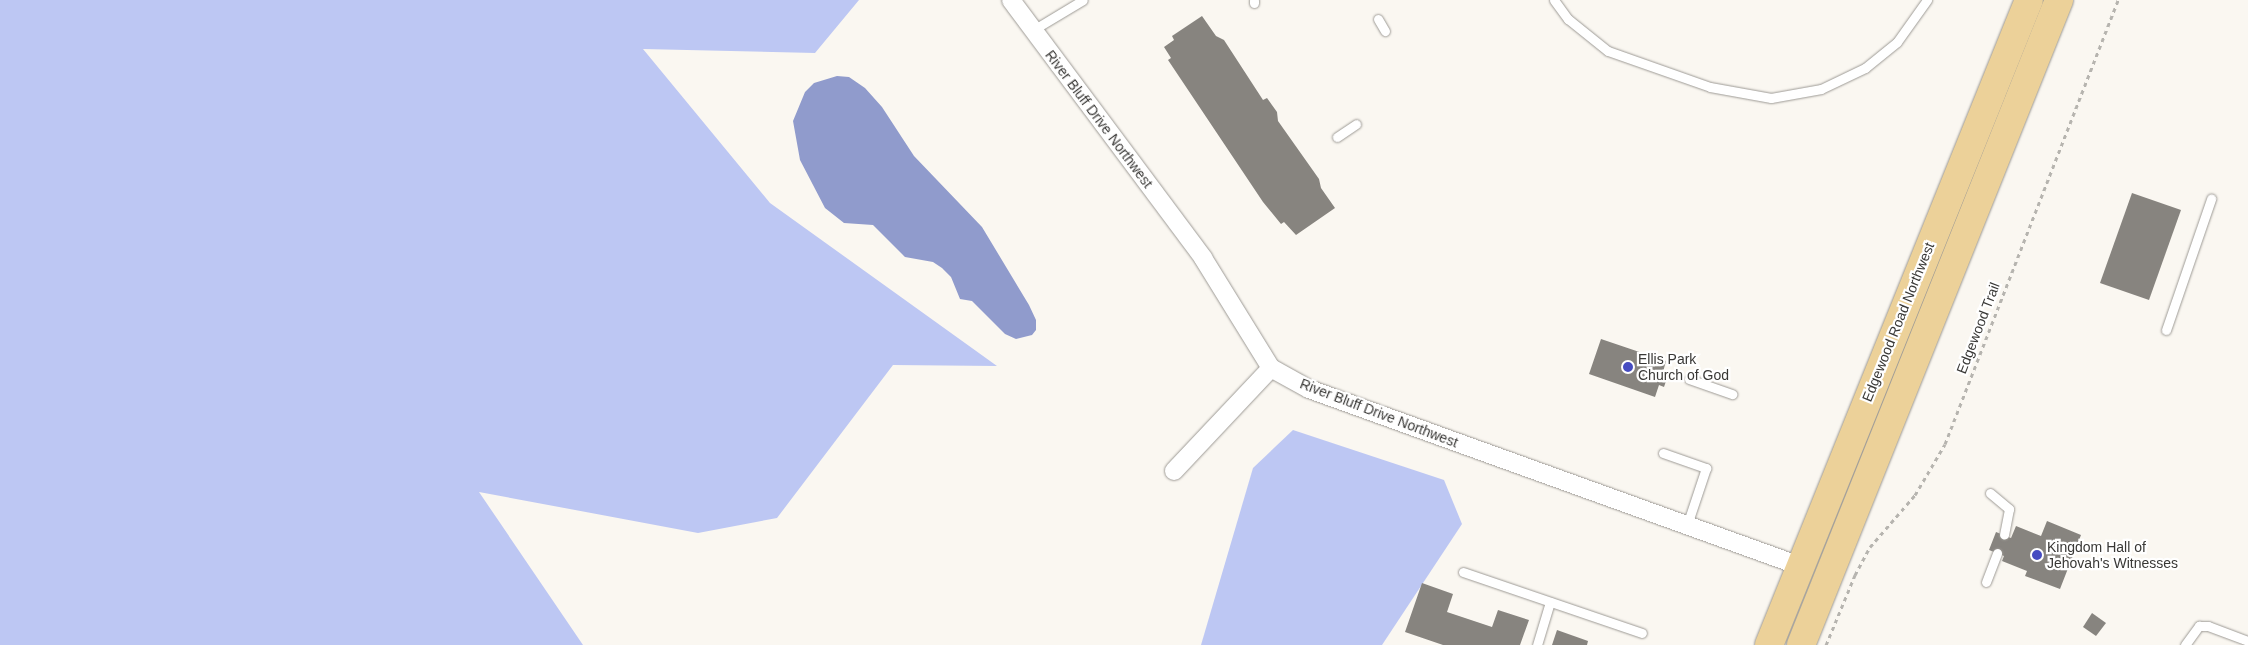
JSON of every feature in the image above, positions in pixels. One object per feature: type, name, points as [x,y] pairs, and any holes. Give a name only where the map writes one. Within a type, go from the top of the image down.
[{"type":"main road","name":"Edgewood Road Northwest","points":[[1801,645],[2059,0]]},
{"type":"main road","name":"Edgewood Road Northwest","points":[[1769,645],[2027,1]]},
{"type":"street","name":"River Bluff Drive Northwest","points":[[1011,0],[1203,258],[1270,368],[1308,389],[1800,566]]},
{"type":"street","points":[[1174,471],[1270,368]]},
{"type":"lane","points":[[1033,30],[1083,0]]},
{"type":"lane","points":[[1554,0],[1568,19],[1608,51],[1710,87],[1771,98],[1822,89],[1865,68],[1897,42],[1927,0]]},
{"type":"lane","points":[[1378,19],[1385,31]]},
{"type":"lane","points":[[1337,137],[1356,124]]},
{"type":"lane","points":[[2166,330],[2210,199]]},
{"type":"lane","points":[[1689,379],[1732,394]]},
{"type":"lane","points":[[1663,453],[1706,468],[1687,525]]},
{"type":"lane","points":[[1990,493],[2009,509],[2004,535]]},
{"type":"lane","points":[[1986,582],[1997,553]]},
{"type":"lane","points":[[1463,572],[1642,633]]},
{"type":"lane","points":[[1537,645],[1550,602]]},
{"type":"lane","points":[[2185,645],[2199,626],[2208,626],[2248,640]]},
{"type":"path","name":"Edgewood Trail","points":[[1826,645],[1854,575],[1870,547],[1915,495],[1945,444],[2118,0]]},
{"type":"shaded area","points":[[0,0],[859,0],[815,53],[643,49],[770,203],[997,366],[893,365],[777,518],[698,533],[479,492],[583,645],[0,645]]},
{"type":"shaded area","points":[[837,76],[849,77],[865,88],[882,107],[914,156],[982,227],[1036,320],[1036,330],[1032,335],[1016,339],[1005,334],[972,301],[960,299],[951,277],[942,268],[933,262],[905,257],[873,225],[844,223],[825,208],[800,160],[793,121],[805,92],[814,83]]},
{"type":"shaded area","points":[[1293,430],[1444,480],[1462,524],[1382,645],[1201,645],[1253,468]]},
{"type":"building","points":[[1202,16],[1216,36],[1224,40],[1263,100],[1267,98],[1277,112],[1278,121],[1319,179],[1321,188],[1335,208],[1296,235],[1284,222],[1281,224],[1263,202],[1168,60],[1171,58],[1164,47],[1174,40],[1172,36]]},
{"type":"building","points":[[2132,193],[2181,210],[2149,300],[2100,283]]},
{"type":"building","name":"Ellis Park Church of God","points":[[1601,339],[1666,361],[1663,372],[1668,375],[1664,387],[1659,385],[1655,397],[1589,374]]},
{"type":"building","name":"Kingdom Hall of Jehovah's Witnesses","points":[[2047,521],[2081,535],[2060,589],[2025,576],[2027,571],[2002,561],[2004,556],[1989,550],[1996,532],[2011,538],[2016,526],[2041,536]]},
{"type":"building","points":[[1422,583],[1453,594],[1447,612],[1492,627],[1498,610],[1529,620],[1520,645],[1443,645],[1405,632]]},
{"type":"building","points":[[2092,613],[2106,623],[2096,636],[2083,627]]},
{"type":"building","points":[[1557,630],[1588,641],[1587,645],[1552,645]]},
{"type":"place","name":"Ellis Park Church of God","points":[[1628,367]]},
{"type":"place","name":"Kingdom Hall of Jehovah's Witnesses","points":[[2037,555]]}]
